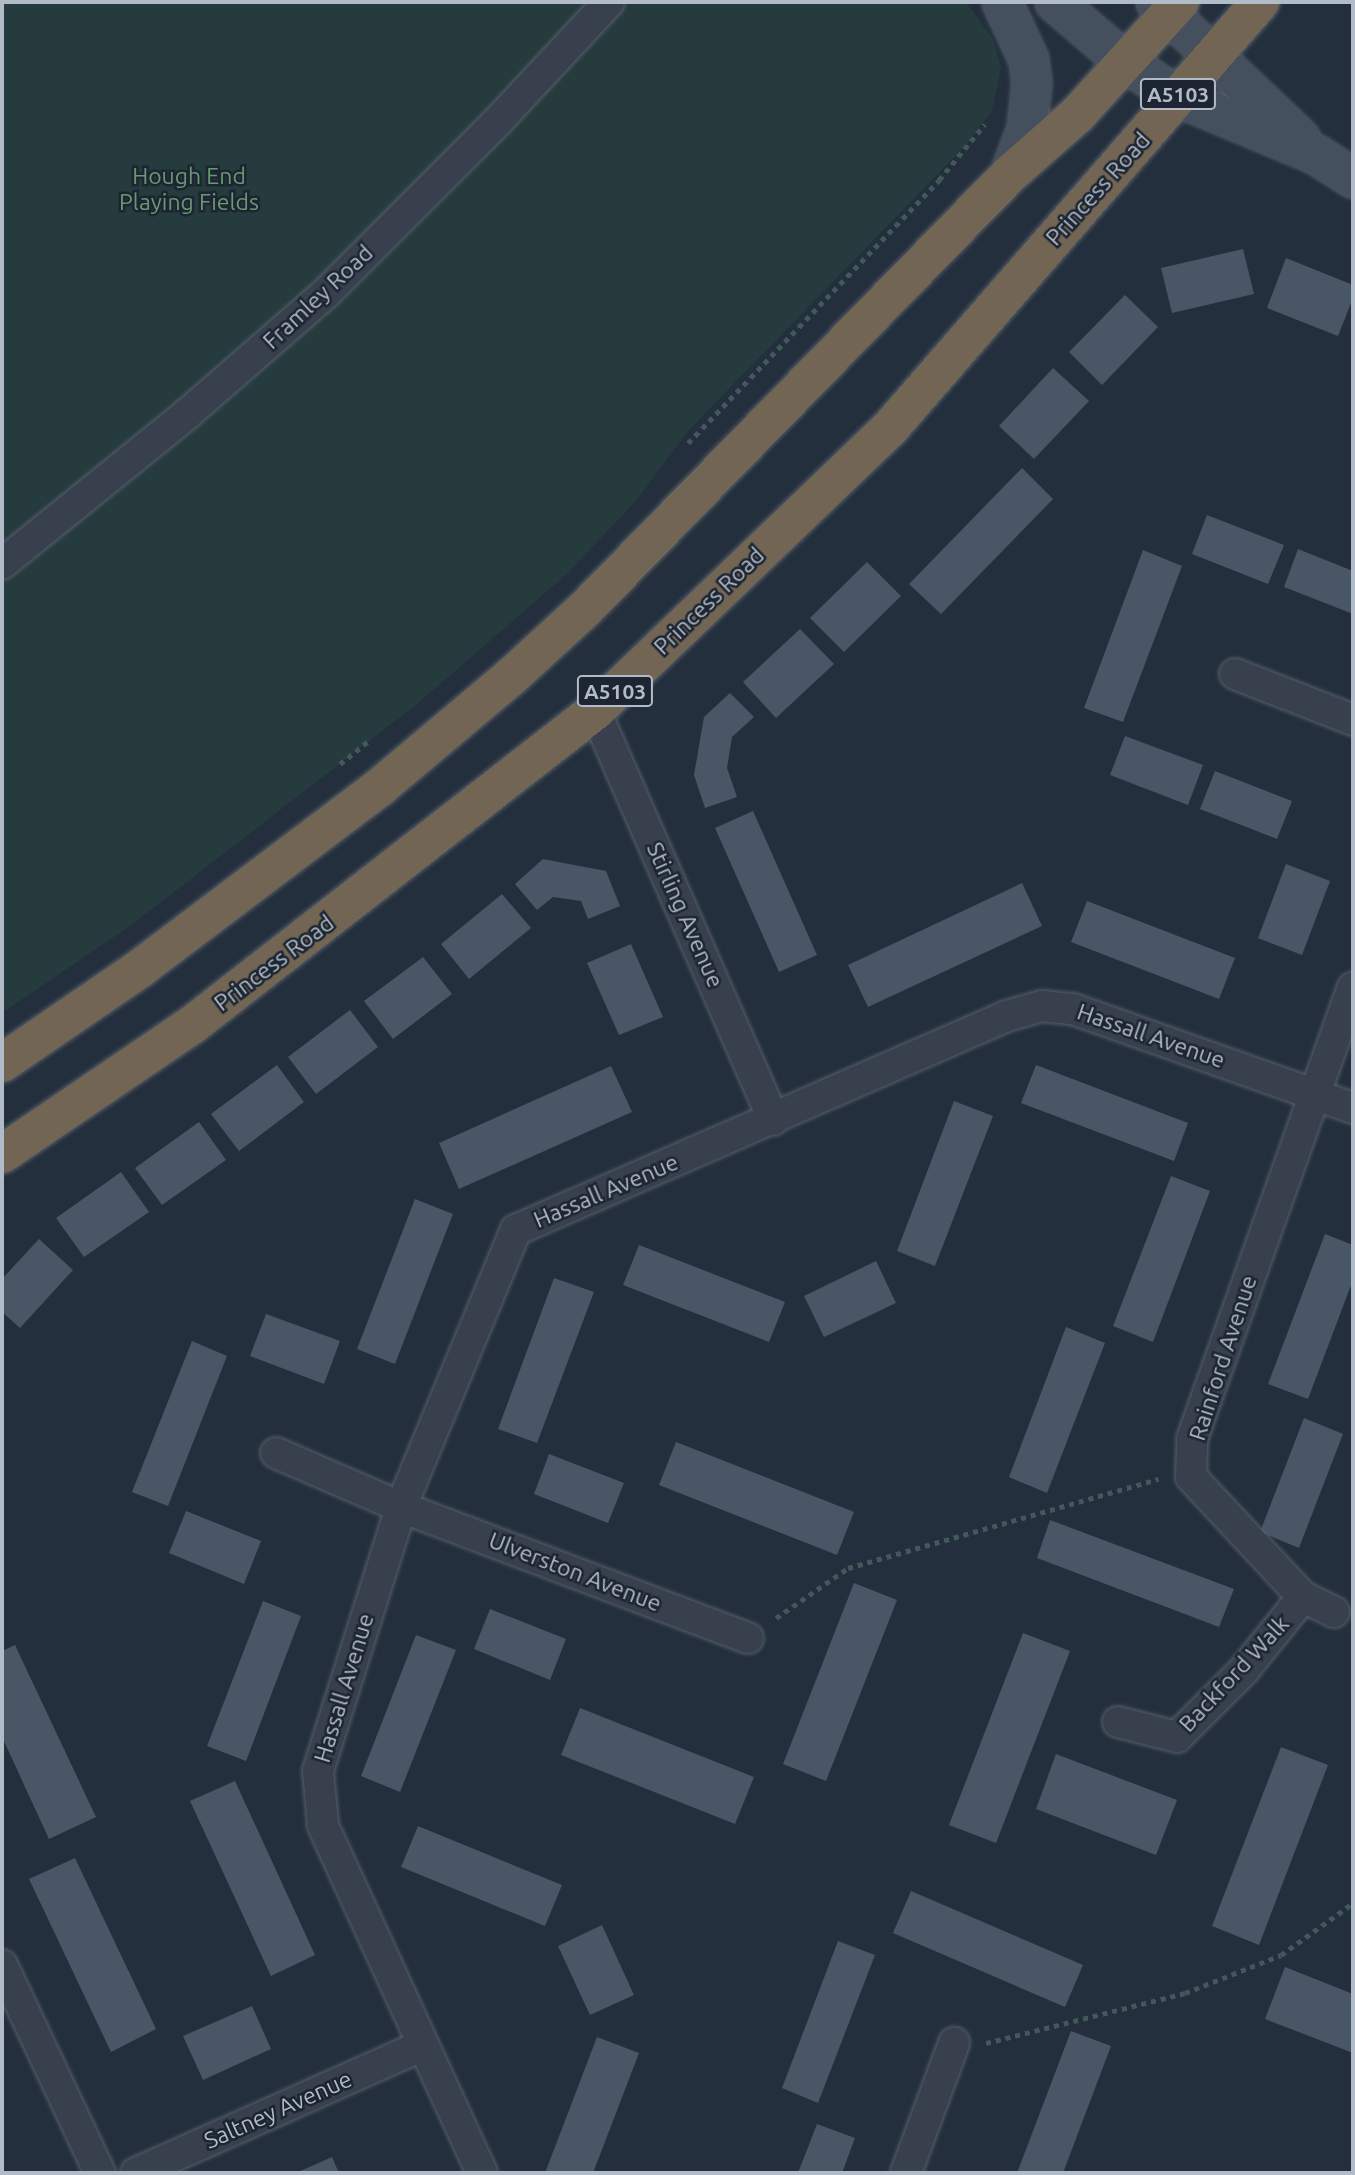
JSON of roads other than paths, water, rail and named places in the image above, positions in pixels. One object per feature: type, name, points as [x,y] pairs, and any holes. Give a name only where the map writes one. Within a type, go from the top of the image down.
[{"type":"highway","name":"Princess Road","points":[[2,1154],[192,1025],[595,711],[891,427],[1212,53],[1260,2]]},
{"type":"highway","name":"A5103","points":[[2,1063],[142,967],[380,788],[512,676],[586,608],[1010,174],[1077,115],[1168,6]]},
{"type":"street","name":"Framley Road","points":[[2,564],[177,423],[326,293],[498,121],[608,2]]},
{"type":"street","points":[[1002,2],[1029,60],[1032,83],[1027,129],[1010,174]]},
{"type":"street","points":[[1055,2],[1124,61],[1176,96],[1317,155],[1353,178]]},
{"type":"street","points":[[1168,6],[1212,53],[1317,155]]},
{"type":"street","points":[[1235,674],[1353,720]]},
{"type":"street","name":"Stirling Avenue","points":[[595,711],[774,1120]]},
{"type":"street","name":"Rainford Avenue","points":[[1303,1597],[1191,1477],[1192,1439],[1353,988]]},
{"type":"street","name":"Hassall Avenue","points":[[482,2173],[421,2046],[323,1825],[318,1771],[401,1507],[516,1230],[774,1120],[1007,1016],[1042,1006],[1073,1009],[1353,1108]]},
{"type":"street","name":"Ulverston Avenue","points":[[276,1453],[401,1507],[748,1638]]},
{"type":"street","points":[[1303,1597],[1334,1612]]},
{"type":"street","name":"Backford Walk","points":[[1118,1722],[1177,1737],[1244,1670],[1303,1597]]},
{"type":"street","points":[[2,1965],[100,2173]]},
{"type":"street","points":[[906,2173],[954,2043]]},
{"type":"street","name":"Saltney Avenue","points":[[136,2173],[421,2046]]},
{"type":"park label","name":"Hough End Playing Fields","points":[[189,189]]}]
